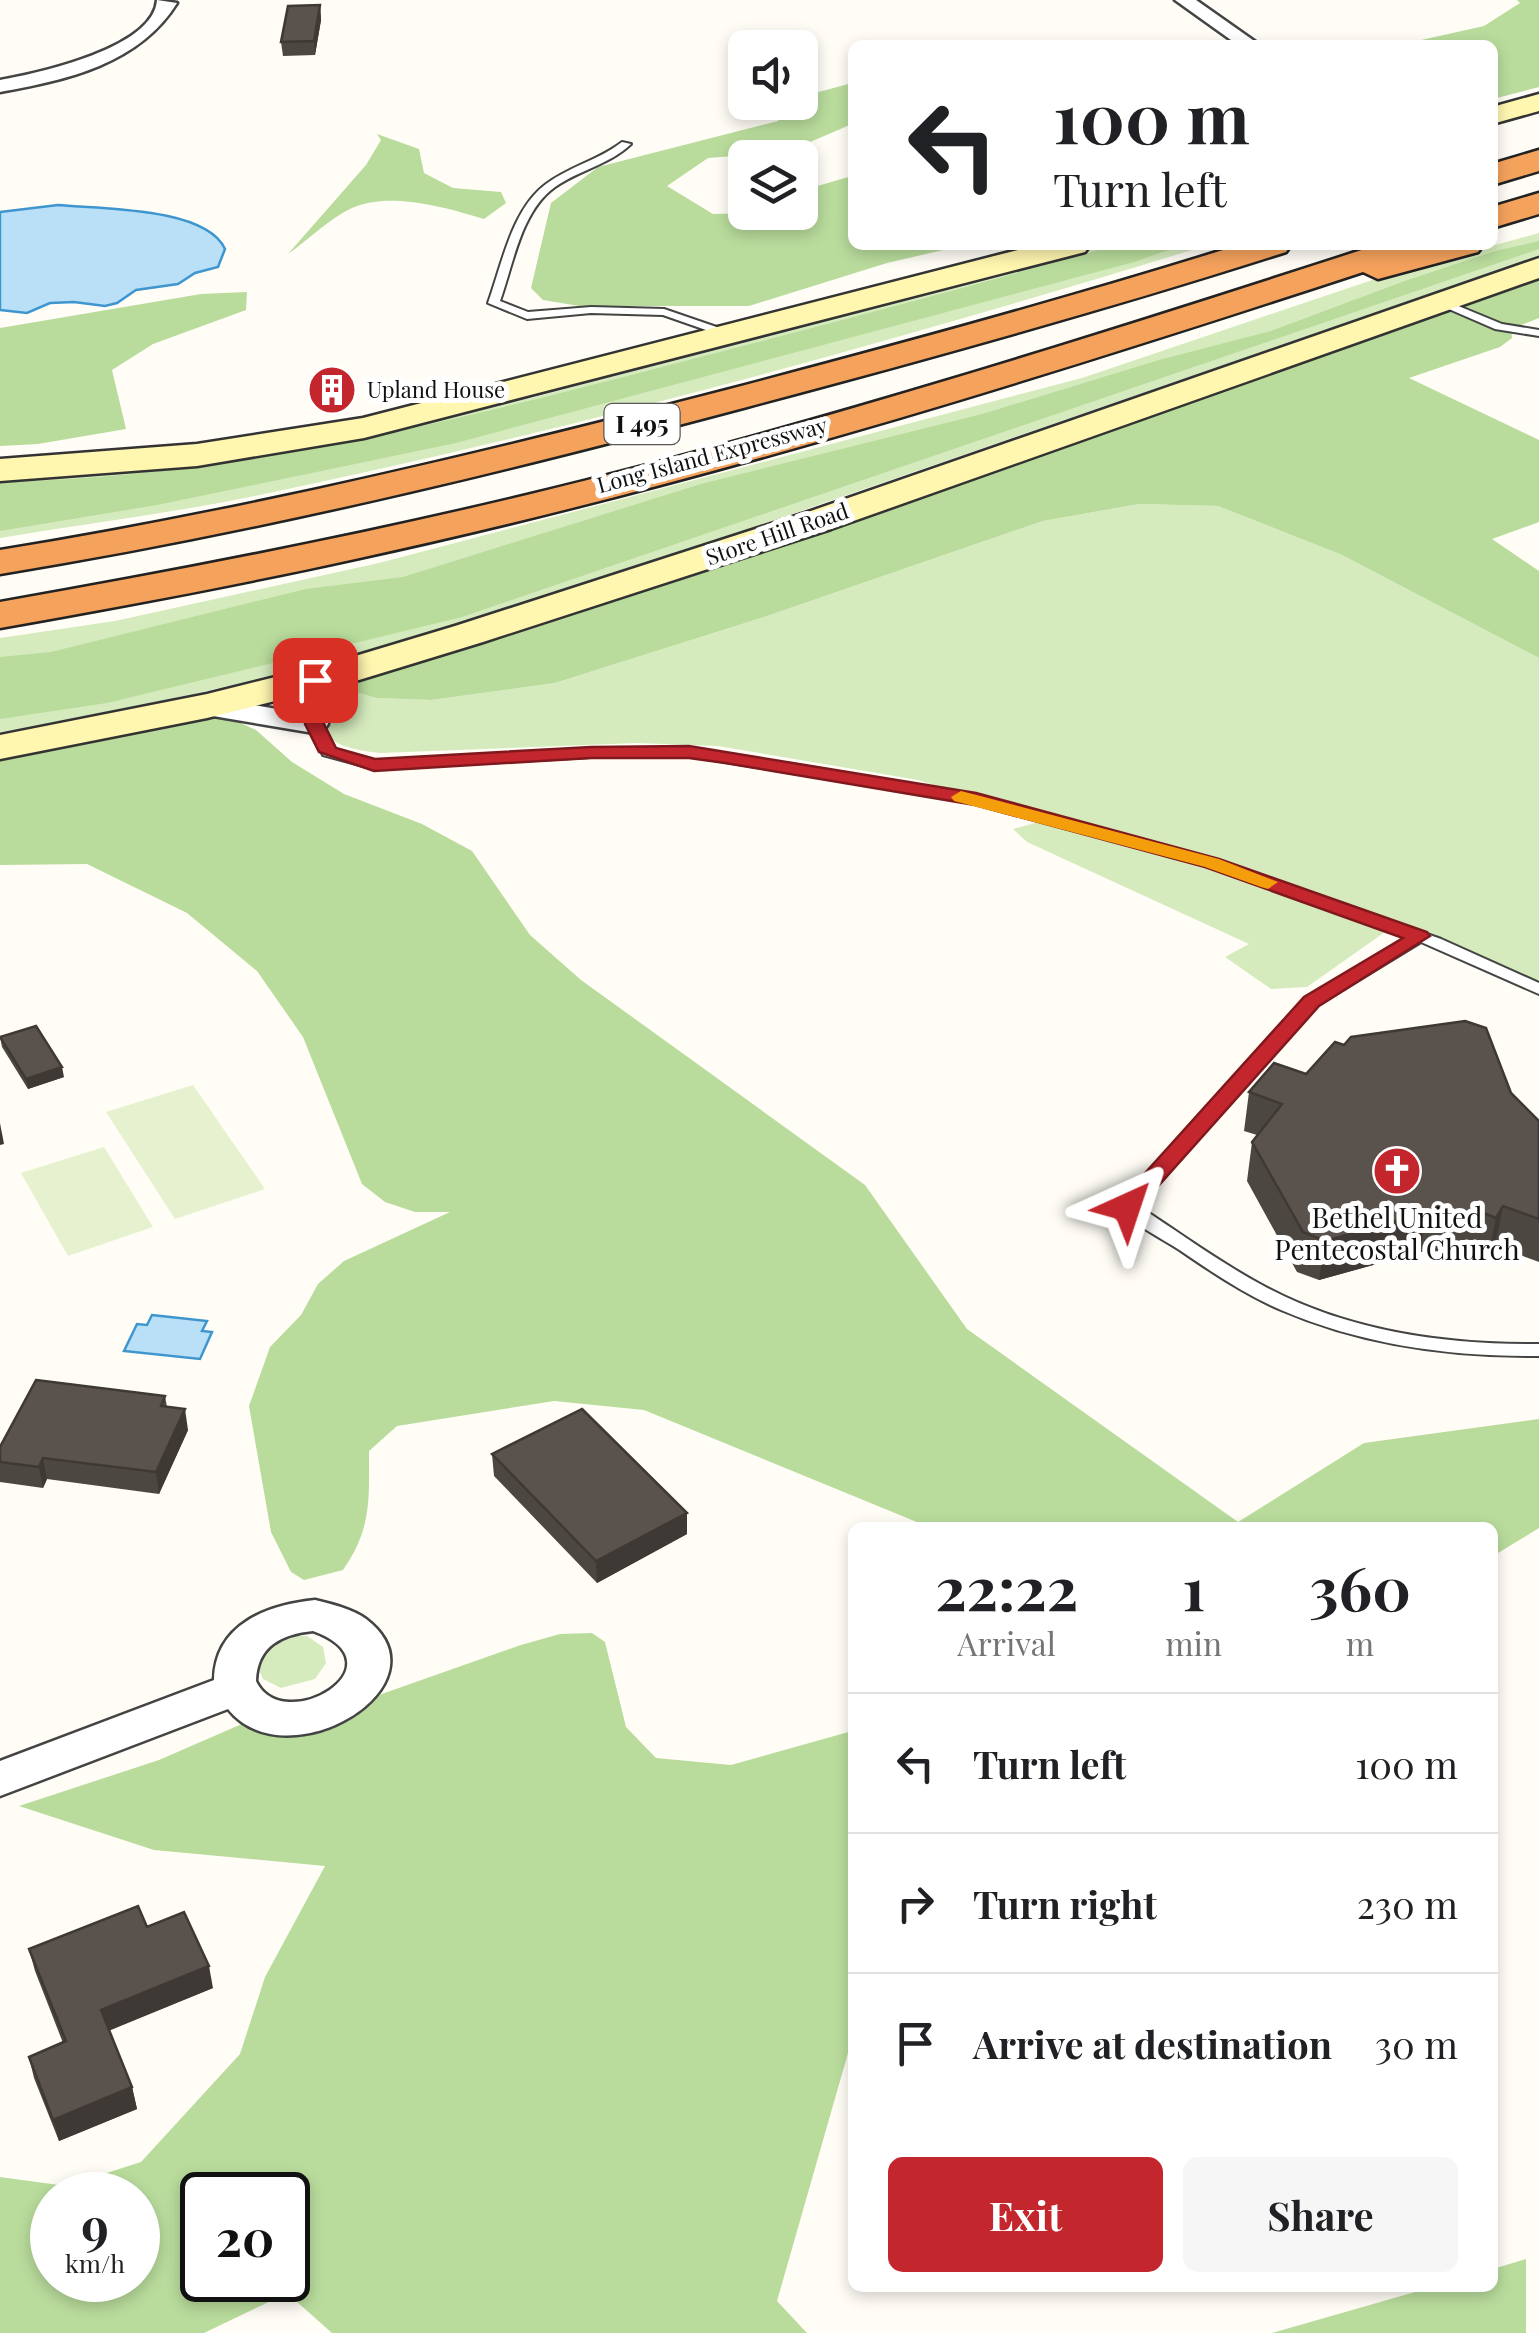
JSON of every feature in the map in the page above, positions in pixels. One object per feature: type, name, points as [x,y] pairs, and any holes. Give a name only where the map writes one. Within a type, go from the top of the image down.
[{"type":"highway","points":[[1498,173],[1539,160]]},
{"type":"highway","points":[[1498,216],[1539,203]]},
{"type":"highway","points":[[1498,236],[1539,226]]},
{"type":"highway","name":"Long Island Expressway","points":[[0,562],[222,522],[463,469],[834,373],[1257,250]]},
{"type":"highway","name":"Long Island Expressway","points":[[0,615],[247,570],[461,522],[884,409],[1396,250]]},
{"type":"highway","points":[[1080,351],[1448,250]]},
{"type":"main road","points":[[1498,114],[1539,102]]},
{"type":"main road","points":[[0,470],[154,460],[306,439],[458,406],[1055,250]]},
{"type":"main road","name":"Store Hill Road","points":[[0,748],[315,680],[818,521],[1539,267]]},
{"type":"street","points":[[0,86],[86,66],[160,22],[166,0]]},
{"type":"street","points":[[1184,0],[1244,40]]},
{"type":"street","points":[[207,706],[314,724],[315,680]]},
{"type":"street","points":[[0,1779],[236,1689]]},
{"type":"lane","points":[[626,144],[615,154],[554,183],[533,198],[494,303],[527,316],[591,310],[664,312],[730,335]]},
{"type":"lane","points":[[1439,301],[1512,331],[1539,333]]},
{"type":"lane","points":[[314,724],[328,752],[374,765],[591,753],[689,752],[976,799],[1212,863],[1419,936],[1539,989]]},
{"type":"lane","points":[[1419,936],[1312,1002],[1127,1207],[1258,1291],[1291,1307],[1401,1339],[1460,1348],[1539,1350]]},
{"type":"green space","points":[[1517,0],[1539,0],[1539,87],[1498,98],[1498,40],[1421,40],[1484,26],[1520,3]]},
{"type":"green space","points":[[848,84],[848,126],[815,140],[728,140],[728,156],[708,158],[667,186],[713,214],[728,214],[728,230],[818,230],[818,186],[848,177],[848,250],[943,250],[887,263],[749,306],[579,306],[543,300],[531,288],[551,203],[598,167],[778,121],[818,120],[818,92]]},
{"type":"green space","points":[[377,134],[419,149],[424,173],[453,188],[501,192],[506,203],[484,219],[418,203],[367,203],[336,217],[288,254],[366,165],[381,140]]},
{"type":"green space","points":[[1539,233],[1539,256],[659,560],[329,664],[66,722],[0,732],[0,638],[115,621],[379,563],[1082,378],[1387,275],[1477,250],[1498,250],[1498,244]]},
{"type":"green space","points":[[1539,241],[1539,249],[462,617],[107,703],[0,719],[0,657],[51,652],[306,589],[403,577],[701,484],[982,414],[1159,360],[1271,331],[1402,282],[1495,251]]},
{"type":"green space","points":[[1088,250],[1191,250],[859,348],[506,440],[236,500],[0,538],[0,476],[104,472],[303,449],[535,397]]},
{"type":"green space","points":[[1098,250],[1169,250],[456,443],[157,505],[0,531],[0,482],[174,469],[342,443],[592,385]]},
{"type":"green space","points":[[1539,267],[1539,318],[1511,329],[1512,338],[1500,347],[1409,378],[1539,440],[1539,522],[1492,539],[1539,571],[1539,658],[1342,555],[1218,506],[1139,504],[1043,521],[761,618],[555,683],[431,700],[376,698],[315,680]]},
{"type":"green space","points":[[247,292],[246,310],[153,344],[112,370],[126,429],[38,444],[0,446],[0,328],[201,294]]},
{"type":"green space","points":[[1139,504],[1218,506],[1342,555],[1539,658],[1539,991],[1392,927],[1307,987],[1271,989],[1225,957],[1249,944],[1027,842],[1013,829],[1046,820],[918,780],[718,746],[637,743],[380,753],[335,742],[322,726],[315,680],[376,698],[431,700],[555,683],[761,618],[1043,521]]},
{"type":"green space","points":[[212,710],[256,730],[292,762],[344,794],[422,824],[472,851],[530,935],[581,980],[865,1185],[967,1329],[1238,1522],[917,1522],[644,1410],[554,1401],[397,1426],[369,1451],[364,1527],[343,1570],[304,1580],[291,1572],[271,1532],[249,1406],[270,1347],[301,1315],[318,1284],[344,1261],[450,1212],[415,1212],[385,1202],[362,1184],[303,1037],[257,971],[187,913],[87,864],[0,865],[0,747]]},
{"type":"green space","points":[[193,1085],[265,1189],[175,1219],[106,1112]]},
{"type":"green space","points":[[104,1147],[153,1227],[68,1256],[21,1173]]},
{"type":"green space","points":[[1539,1419],[1539,1528],[1498,1553],[1498,1522],[1238,1522],[1364,1443]]},
{"type":"green space","points":[[592,1633],[605,1642],[626,1727],[656,1758],[731,1765],[848,1732],[848,2053],[777,2301],[807,2333],[332,2333],[297,2302],[310,2302],[310,2172],[180,2172],[180,2302],[268,2302],[204,2333],[0,2333],[0,2177],[30,2181],[30,2302],[160,2302],[160,2172],[110,2172],[141,2162],[240,2054],[265,1977],[325,1866],[154,1850],[19,1806],[159,1760],[251,1720],[325,1714],[521,1645],[560,1634]]},
{"type":"green space","points":[[285,1636],[307,1636],[323,1647],[326,1663],[315,1679],[281,1688],[263,1679],[256,1663],[265,1646]]},
{"type":"green space","points":[[1526,2259],[1526,2333],[1272,2333],[1415,2292],[1498,2292],[1498,2267]]},
{"type":"water","points":[[58,205],[175,218],[214,235],[225,249],[218,267],[195,273],[178,284],[136,290],[117,303],[50,303],[27,313],[0,310],[0,212]]},
{"type":"water","points":[[152,1315],[207,1321],[202,1331],[212,1332],[200,1359],[124,1351],[137,1324],[147,1325]]},
{"type":"building","points":[[320,5],[314,41],[281,42],[288,6]]},
{"type":"building","name":"Bethel United Pentecostal Church","points":[[1465,1021],[1486,1028],[1511,1093],[1539,1121],[1539,1219],[1503,1206],[1496,1218],[1479,1211],[1427,1212],[1325,1241],[1303,1232],[1252,1142],[1282,1104],[1249,1092],[1274,1063],[1306,1074],[1335,1042],[1344,1045],[1351,1037]]},
{"type":"building","points":[[36,1026],[62,1067],[26,1079],[0,1037]]},
{"type":"building","points":[[36,1380],[165,1396],[161,1406],[185,1409],[156,1472],[43,1458],[39,1467],[0,1462],[0,1447]]},
{"type":"building","points":[[582,1409],[687,1513],[596,1561],[492,1454]]},
{"type":"building","points":[[138,1906],[147,1927],[184,1912],[209,1966],[101,2010],[132,2087],[53,2120],[29,2057],[66,2041],[29,1949]]},
{"type":"slow traffic","points":[[961,797],[1212,863],[1268,882]]},
{"type":"place","name":"Upland House","points":[[332,390]]},
{"type":"place","name":"Bethel United Pentecostal Church","points":[[1397,1171]]},
{"type":"route","points":[[315,680],[314,724],[328,752],[374,765],[591,753],[689,752],[976,799],[1212,863],[1419,936],[1312,1002],[1127,1207]]}]
